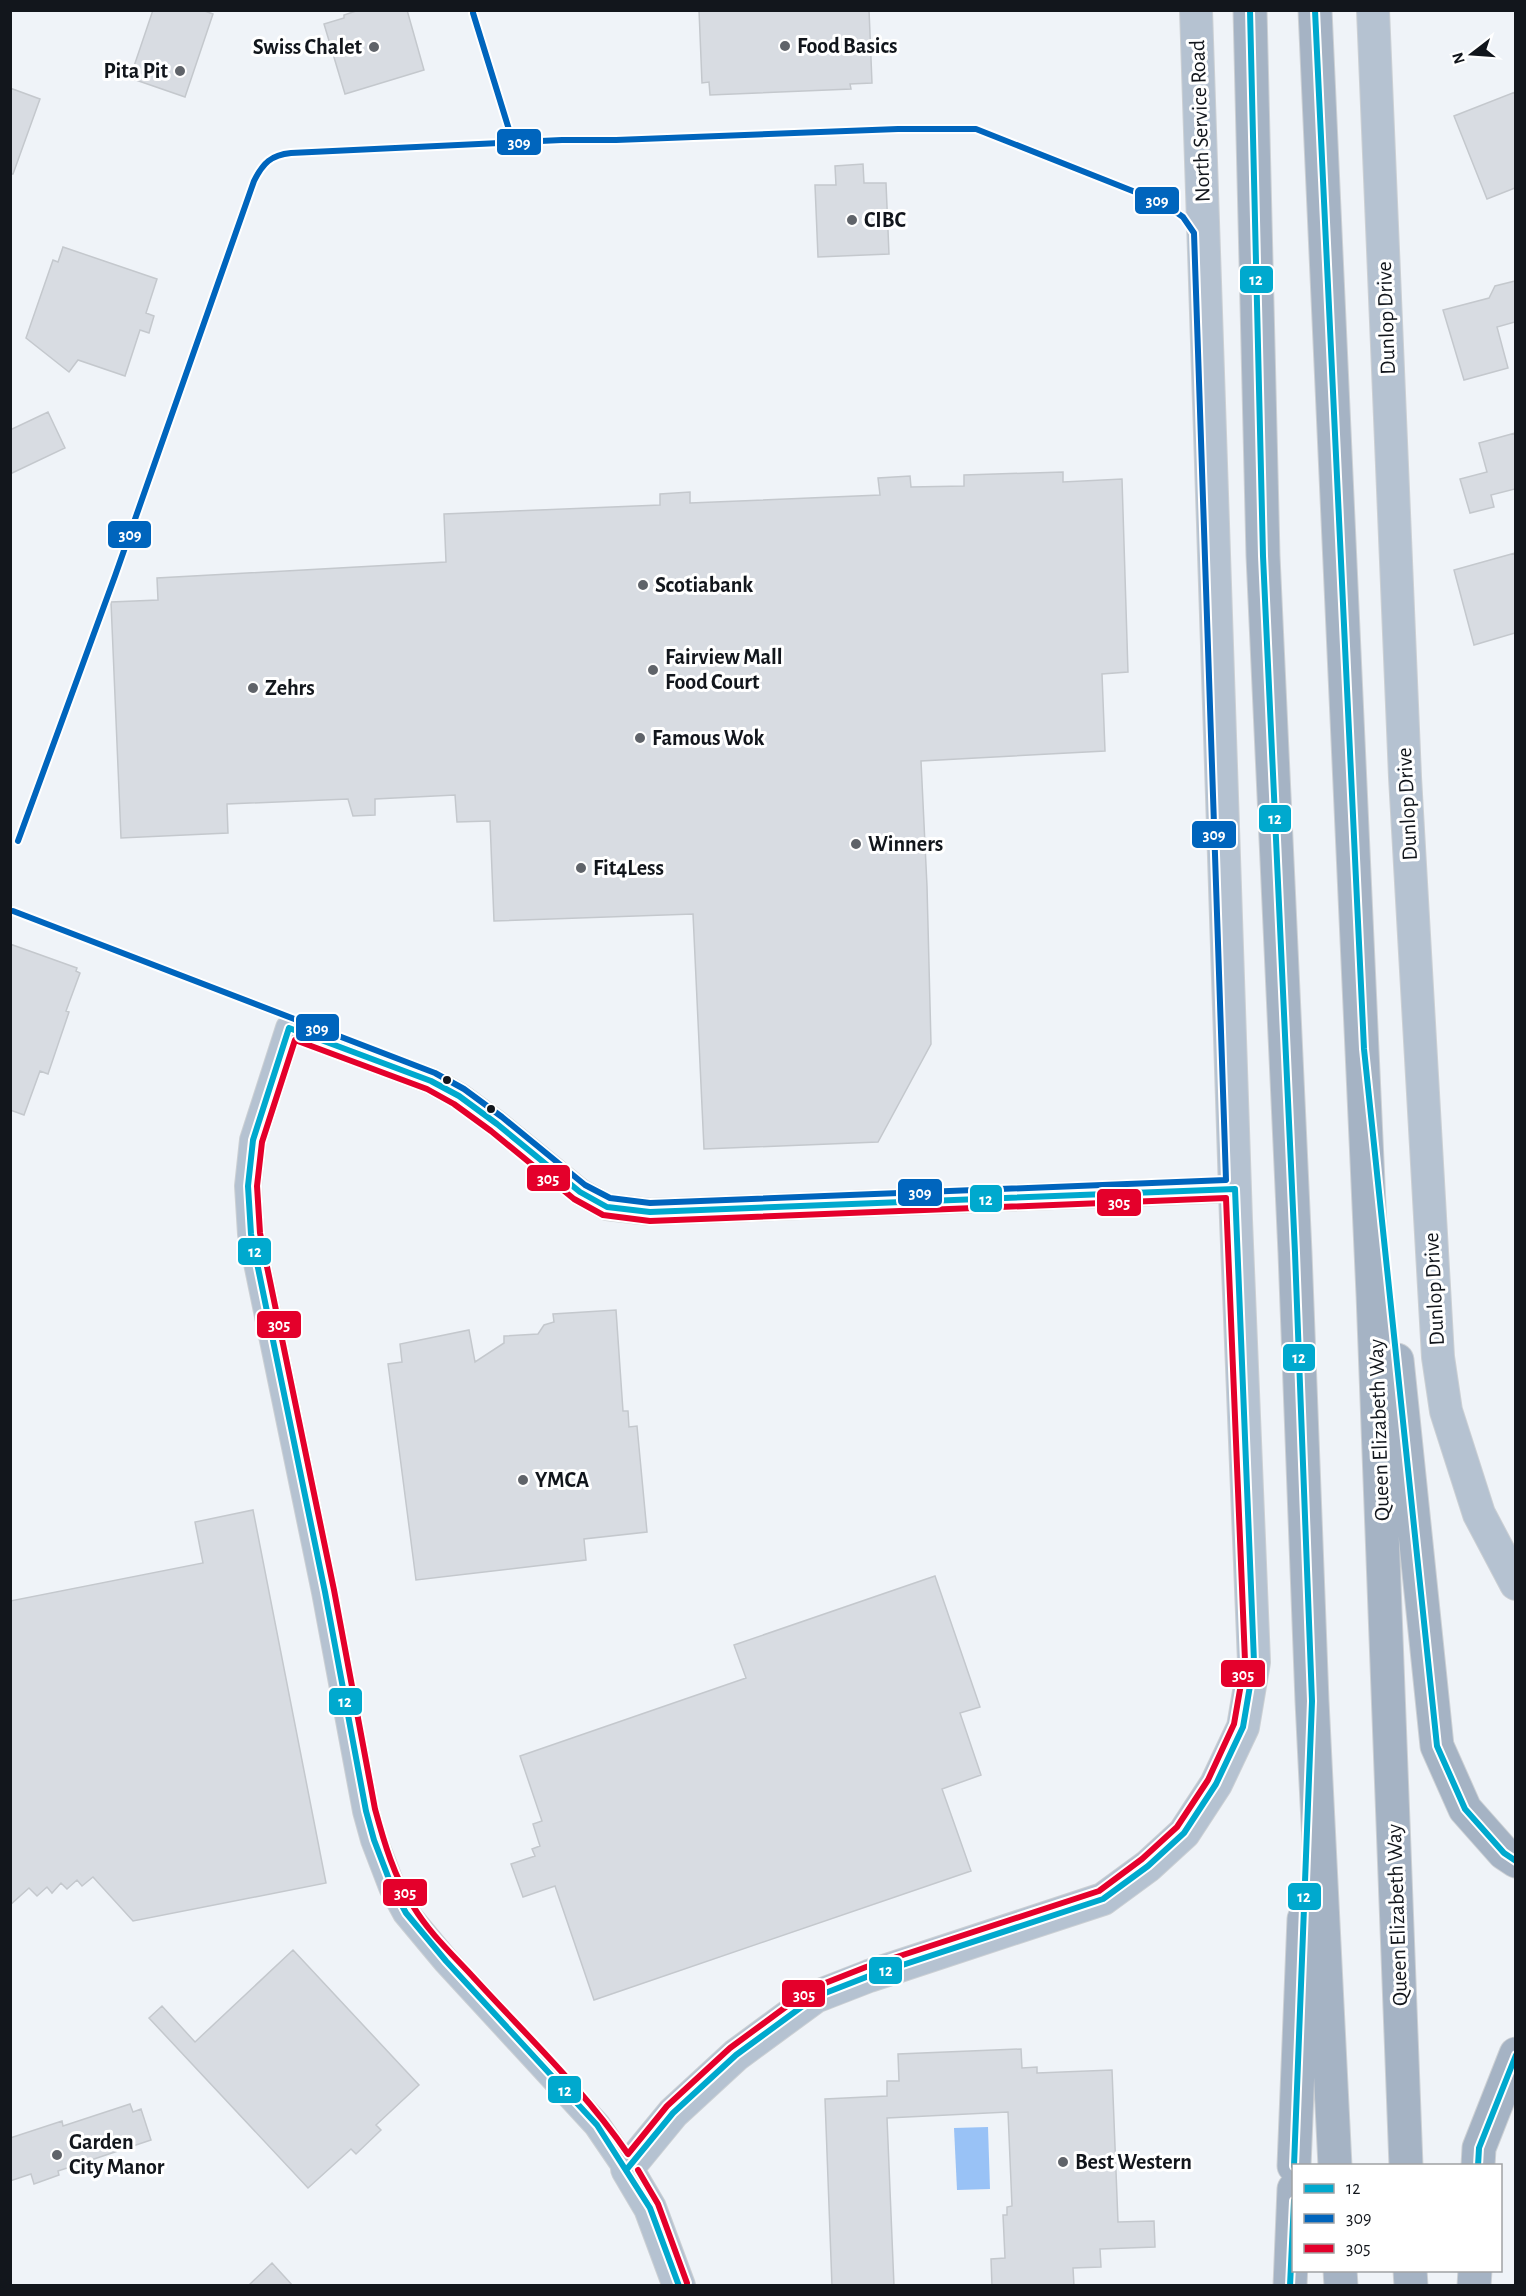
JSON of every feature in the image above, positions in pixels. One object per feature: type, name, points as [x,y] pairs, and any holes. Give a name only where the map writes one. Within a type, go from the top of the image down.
[{"type":"highway","points":[[1250,10],[1263,556],[1295,1241],[1312,1701],[1335,2164]]},
{"type":"highway","name":"Queen Elizabeth Way","points":[[1315,10],[1364,1048],[1406,2164]]},
{"type":"highway","points":[[1364,1048],[1437,1746],[1465,1809],[1515,1861]]},
{"type":"highway","points":[[1294,2164],[1312,1701]]},
{"type":"highway","points":[[1478,2164],[1479,2148],[1515,2054]]},
{"type":"highway","points":[[1290,2286],[1292,2221]]},
{"type":"street","name":"North Service Road","points":[[627,2169],[688,2098],[736,2055],[815,1997],[869,1976],[1103,1899],[1148,1866],[1184,1833],[1216,1784],[1243,1727],[1254,1662],[1196,10]]},
{"type":"street","name":"Dunlop Drive","points":[[1374,10],[1405,765],[1438,1357],[1446,1411],[1479,1514],[1515,1583]]},
{"type":"street","points":[[679,2286],[650,2208],[597,2125],[446,1961],[406,1913],[392,1887],[374,1840],[366,1811],[325,1592],[251,1234],[248,1186],[254,1140],[289,1028],[431,1081],[450,1091],[497,1124],[580,1192],[608,1207],[618,1209],[650,1212],[1236,1189]]},
{"type":"water","points":[[988,2127],[990,2189],[957,2190],[954,2128]]},
{"type":"building","points":[[153,10],[202,10],[213,14],[185,97],[130,78]]},
{"type":"building","name":"Swiss Chalet","points":[[359,10],[407,10],[424,70],[345,94],[324,24],[344,18],[344,15]]},
{"type":"building","name":"Food Basics","points":[[699,10],[869,10],[872,83],[850,84],[851,89],[710,95],[709,82],[702,83]]},
{"type":"building","points":[[10,88],[40,99],[13,174],[10,174]]},
{"type":"building","points":[[1515,92],[1515,188],[1487,199],[1454,116]]},
{"type":"building","name":"CIBC","points":[[863,164],[864,183],[886,183],[889,254],[818,257],[815,185],[836,185],[835,166]]},
{"type":"building","points":[[63,247],[157,279],[146,313],[154,316],[149,333],[140,330],[125,376],[78,360],[69,372],[26,338],[53,260],[58,262]]},
{"type":"building","points":[[1515,281],[1515,322],[1497,327],[1508,368],[1464,380],[1443,310],[1489,298],[1495,286]]},
{"type":"building","points":[[48,412],[65,448],[10,474],[10,430]]},
{"type":"building","points":[[1515,433],[1515,489],[1491,495],[1494,507],[1470,513],[1460,479],[1487,472],[1479,443]]},
{"type":"building","points":[[1063,472],[1063,482],[1122,479],[1128,672],[1102,674],[1105,751],[921,761],[931,1044],[878,1142],[704,1149],[693,914],[494,921],[490,821],[457,822],[455,795],[375,799],[375,815],[353,816],[348,799],[227,804],[228,833],[121,838],[111,602],[158,600],[157,578],[446,562],[444,514],[660,505],[660,494],[690,492],[690,503],[880,495],[878,478],[910,476],[911,487],[964,486],[964,475]]},
{"type":"building","points":[[1515,553],[1515,633],[1474,645],[1454,570]]},
{"type":"building","points":[[10,944],[77,968],[76,971],[80,973],[66,1011],[69,1012],[48,1074],[40,1071],[24,1115],[10,1110]]},
{"type":"building","name":"YMCA","points":[[616,1310],[623,1411],[628,1411],[629,1427],[637,1426],[647,1532],[584,1539],[586,1560],[416,1580],[388,1364],[402,1362],[400,1344],[469,1330],[475,1362],[504,1343],[504,1336],[538,1334],[544,1325],[554,1322],[553,1314]]},
{"type":"building","points":[[253,1510],[326,1883],[133,1921],[93,1877],[82,1886],[77,1880],[67,1889],[61,1883],[52,1893],[47,1887],[37,1896],[29,1888],[10,1905],[10,1601],[203,1563],[195,1522]]},
{"type":"building","points":[[935,1576],[980,1707],[960,1713],[981,1775],[942,1789],[971,1871],[594,2000],[555,1886],[523,1897],[511,1864],[535,1856],[532,1849],[540,1846],[533,1824],[542,1821],[520,1756],[746,1678],[734,1645]]},
{"type":"building","points":[[293,1950],[419,2085],[376,2125],[381,2130],[356,2154],[351,2149],[308,2188],[149,2018],[162,2006],[195,2042]]},
{"type":"building","name":"Best Western","points":[[1021,2049],[1022,2068],[1037,2067],[1037,2073],[1112,2070],[1118,2222],[1154,2221],[1155,2247],[1100,2249],[1101,2267],[1073,2268],[1074,2286],[992,2286],[991,2259],[1005,2258],[1003,2215],[1007,2215],[1007,2207],[1012,2206],[1008,2112],[887,2118],[894,2286],[832,2286],[825,2099],[887,2096],[887,2081],[899,2081],[898,2054]]},
{"type":"building","name":"Garden City Manor","points":[[130,2104],[133,2112],[141,2109],[151,2140],[58,2171],[59,2175],[34,2184],[31,2174],[10,2181],[10,2138],[62,2121],[63,2126]]},
{"type":"building","points":[[272,2263],[293,2286],[248,2286]]},
{"type":"transit line","name":"12","points":[[1250,10],[1263,556],[1295,1253],[1312,1701],[1294,2164]]},
{"type":"transit line","name":"12","points":[[1315,10],[1364,1049],[1437,1746],[1465,1809],[1504,1853],[1516,1861]]},
{"type":"transit line","name":"309","points":[[473,13],[511,136]]},
{"type":"transit line","name":"309","points":[[13,911],[435,1073],[464,1089],[502,1117],[585,1185],[610,1198],[650,1203],[1226,1180],[1194,233],[1183,217],[1163,203],[976,129],[898,129],[562,140],[291,153],[273,158],[264,165],[254,181],[115,576],[18,841]]},
{"type":"transit line","name":"12","points":[[289,1028],[253,1140],[248,1186],[251,1234],[325,1592],[366,1811],[374,1840],[392,1887],[406,1913],[446,1961],[597,2125],[650,2208],[679,2286]]},
{"type":"transit line","name":"12","points":[[289,1028],[431,1081],[459,1096],[580,1192],[607,1207],[650,1212],[1235,1189]]},
{"type":"transit line","name":"305","points":[[295,1040],[427,1089],[454,1104],[574,1199],[603,1215],[650,1221],[1226,1198],[1245,1661],[1234,1724],[1208,1780],[1177,1827],[1142,1859],[1099,1891],[866,1967],[810,1989],[730,2048],[667,2106],[628,2154],[574,2086],[426,1926],[400,1883],[382,1834],[375,1809],[334,1590],[260,1233],[257,1186],[262,1142],[295,1040]]},
{"type":"transit line","name":"12","points":[[627,2169],[673,2113],[736,2055],[815,1997],[869,1976],[1103,1899],[1148,1866],[1184,1833],[1216,1784],[1243,1727],[1254,1662],[1235,1189]]},
{"type":"transit line","name":"12","points":[[1478,2164],[1479,2148],[1516,2055]]},
{"type":"transit line","name":"305","points":[[638,2170],[658,2204],[687,2283]]},
{"type":"transit line","name":"12","points":[[1290,2286],[1292,2244]]},
{"type":"place","name":"Food Basics","points":[[785,46]]},
{"type":"place","name":"Swiss Chalet","points":[[374,47]]},
{"type":"place","name":"Pita Pit","points":[[180,71]]},
{"type":"place","name":"CIBC","points":[[852,220]]},
{"type":"place","name":"Scotiabank","points":[[643,585]]},
{"type":"place","name":"Fairview Mall Food Court","points":[[653,670]]},
{"type":"place","name":"Zehrs","points":[[253,688]]},
{"type":"place","name":"Famous Wok","points":[[640,738]]},
{"type":"place","name":"Winners","points":[[856,844]]},
{"type":"place","name":"Fit4Less","points":[[581,868]]},
{"type":"place","name":"YMCA","points":[[523,1480]]},
{"type":"place","name":"Garden City Manor","points":[[57,2155]]},
{"type":"place","name":"Best Western","points":[[1063,2162]]}]
